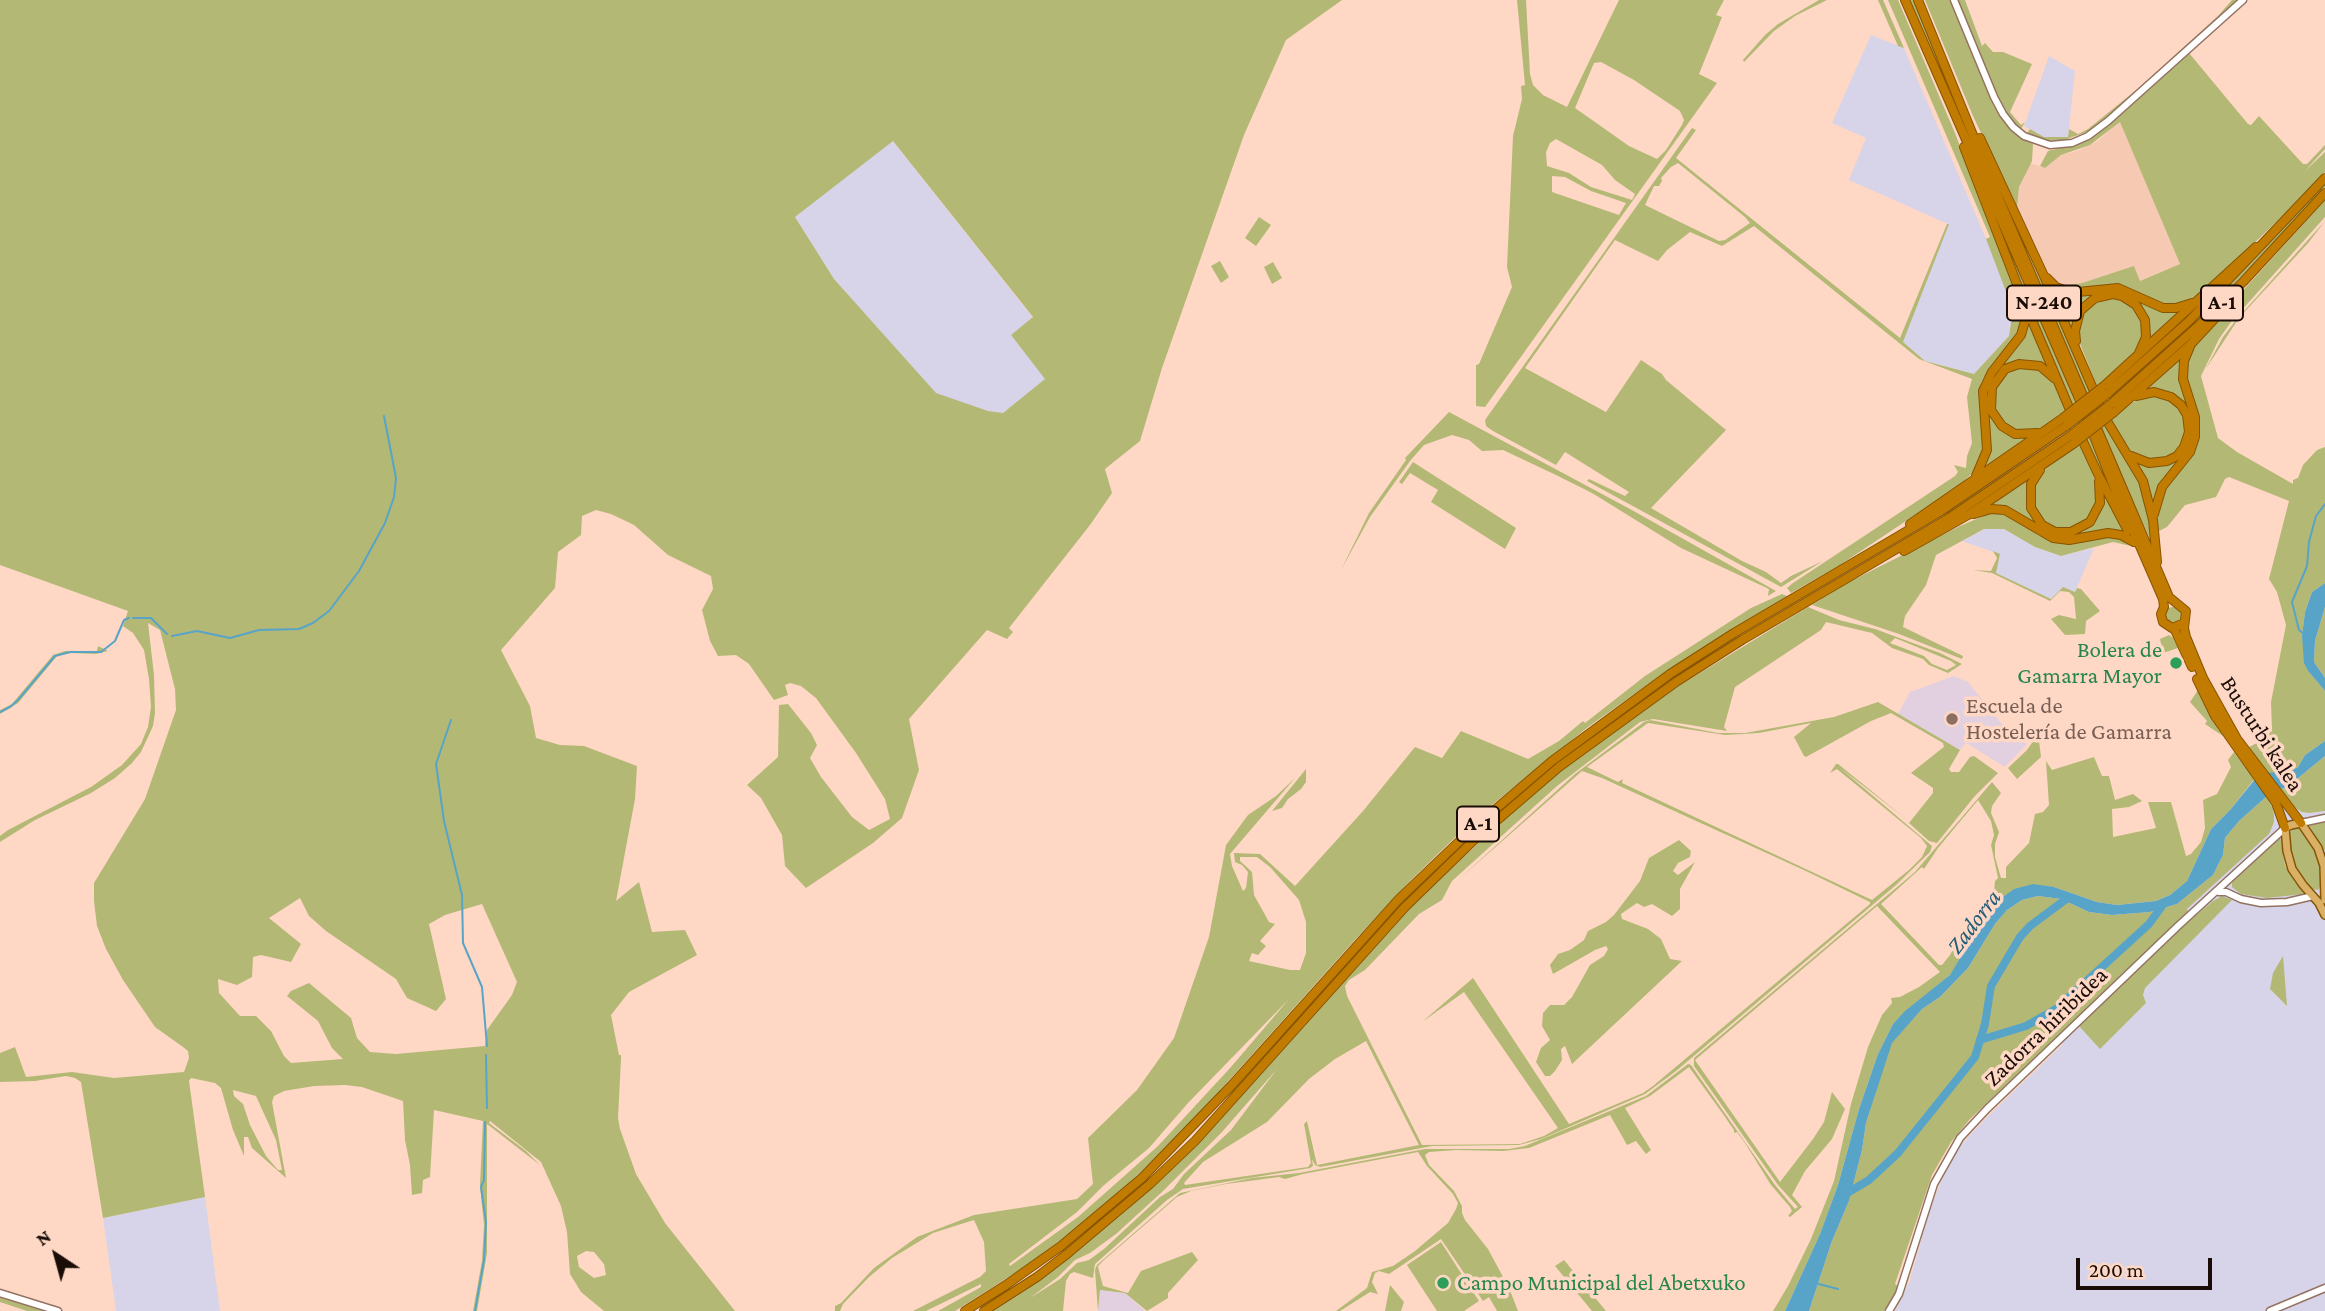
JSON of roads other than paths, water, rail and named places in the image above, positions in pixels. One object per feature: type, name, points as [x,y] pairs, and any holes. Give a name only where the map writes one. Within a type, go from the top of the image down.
[{"type":"highway","name":"N-240","points":[[1905,0],[2078,396],[2163,599],[2163,622],[2174,628]]},
{"type":"highway","name":"N-240","points":[[1918,0],[2157,571],[2169,597],[2186,611],[2184,623]]},
{"type":"highway","points":[[1940,82],[2020,292],[2098,474],[2143,555]]},
{"type":"highway","points":[[1954,89],[2044,276],[2114,435],[2129,455],[2146,490],[2153,520],[2157,571]]},
{"type":"highway","name":"A-1","points":[[2105,390],[2189,321],[2325,178]]},
{"type":"highway","name":"A-1","points":[[2113,408],[2243,282],[2325,193]]},
{"type":"highway","points":[[1851,564],[2043,432],[2065,422],[2105,390],[2135,359],[2277,229]]},
{"type":"highway","points":[[2044,276],[2056,287],[2067,291],[2118,288],[2163,308],[2176,308],[2198,301]]},
{"type":"highway","points":[[1879,560],[1910,548],[1968,515],[2043,466],[2071,440],[2113,408],[2133,397],[2191,344],[2236,295],[2243,282]]},
{"type":"highway","points":[[1971,482],[1981,467],[1987,450],[1982,400],[1985,385],[1992,372],[2019,341],[2024,329],[2020,292]]},
{"type":"highway","points":[[2078,354],[2074,331],[2080,311],[2095,298],[2113,294],[2136,305],[2145,320],[2146,337],[2135,359]]},
{"type":"highway","points":[[2153,520],[2162,486],[2190,452],[2195,437],[2195,417],[2183,370],[2191,344]]},
{"type":"highway","points":[[2043,432],[2014,434],[2002,426],[1991,410],[1992,387],[2005,369],[2019,364],[2040,366],[2059,382]]},
{"type":"highway","points":[[2129,455],[2149,463],[2167,461],[2177,456],[2184,447],[2189,432],[2187,415],[2181,405],[2171,397],[2154,392],[2133,397]]},
{"type":"highway","name":"A-1","points":[[965,1311],[1061,1246],[1142,1178],[1231,1086],[1399,899],[1524,784],[1604,721],[1670,674],[1996,476],[2065,422]]},
{"type":"highway","name":"A-1","points":[[984,1311],[1046,1270],[1150,1184],[1195,1141],[1405,906],[1518,802],[1601,736],[1676,682],[2071,440]]},
{"type":"highway","points":[[2043,466],[2031,484],[2029,502],[2038,520],[2055,532],[2078,530],[2095,516],[2101,496],[2098,474]]},
{"type":"highway","points":[[1968,515],[1991,509],[2004,510],[2053,538],[2069,540],[2108,533],[2134,542]]},
{"type":"highway","points":[[2164,607],[2174,603]]},
{"type":"highway","points":[[2174,628],[2184,623]]},
{"type":"highway","name":"Busturbi kalea","points":[[2184,623],[2186,637],[2203,678],[2242,752]]},
{"type":"highway","name":"Busturbi kalea","points":[[2174,628],[2215,716],[2274,795],[2301,823]]},
{"type":"highway","name":"Busturbi kalea","points":[[2274,795],[2285,828]]},
{"type":"main road","points":[[1954,0],[2003,114],[2024,136],[2050,145],[2072,143],[2088,136],[2108,121],[2243,0]]},
{"type":"main road","points":[[2325,818],[2301,823],[2322,858],[2325,900]]},
{"type":"main road","name":"Zadorra hiribidea","points":[[1889,1311],[1899,1294],[1934,1184],[1960,1138],[2178,926],[2285,828],[2301,823]]},
{"type":"main road","points":[[2285,828],[2292,869],[2325,915]]},
{"type":"main road","points":[[2228,882],[2231,894]]},
{"type":"main road","points":[[2217,892],[2222,891],[2249,901],[2274,903],[2313,896],[2325,890]]},
{"type":"main road","points":[[2270,1311],[2325,1289]]},
{"type":"main road","points":[[0,1293],[58,1311]]},
{"type":"water","points":[[2325,583],[2325,607],[2315,641],[2314,662],[2325,678],[2325,691],[2304,663],[2302,636],[2305,612],[2312,592]]},
{"type":"water","points":[[2325,741],[2325,756],[2286,788],[2266,797],[2239,821],[2225,838],[2223,855],[2213,875],[2177,904],[2150,912],[2112,915],[2089,912],[2061,899],[2038,896],[2022,900],[2007,910],[1995,924],[1968,968],[1940,997],[1922,1009],[1892,1043],[1866,1123],[1849,1201],[1832,1241],[1809,1311],[1785,1311],[1820,1234],[1838,1185],[1859,1109],[1878,1054],[1893,1024],[1950,975],[1992,905],[2014,889],[2033,884],[2054,887],[2097,902],[2117,905],[2156,901],[2170,895],[2187,881],[2211,829],[2260,773],[2289,772],[2298,767],[2305,755]]},
{"type":"waterway","points":[[172,636],[197,631],[230,638],[259,630],[299,629],[329,611],[359,571],[385,523],[394,497],[396,478],[384,416]]},
{"type":"waterway","points":[[2303,633],[2299,630],[2292,602],[2307,566],[2309,542],[2316,516],[2325,504]]},
{"type":"waterway","points":[[0,712],[18,700],[55,656],[70,652],[101,652],[115,641],[124,620],[129,618]]},
{"type":"waterway","points":[[133,618],[151,618],[167,634]]},
{"type":"waterway","points":[[451,720],[436,764],[444,821],[462,895],[463,943],[482,987],[487,1046]]},
{"type":"waterway","points":[[1844,1195],[1869,1180],[1898,1153],[1975,1057],[1985,1024],[1991,986],[2020,937],[2030,926],[2069,897]]},
{"type":"waterway","points":[[1980,1040],[2026,1026],[2056,1009],[2149,924],[2165,902]]},
{"type":"waterway","points":[[486,1055],[487,1108]]},
{"type":"waterway","points":[[475,1311],[484,1260],[486,1222],[481,1187],[484,1180],[485,1122]]},
{"type":"waterway","points":[[1815,1283],[1838,1289]]},
{"type":"place","name":"Bolera de Gamarra Mayor","points":[[2176,663]]},
{"type":"place","name":"Escuela de Hostelería de Gamarra","points":[[1952,719]]},
{"type":"place","name":"Campo Municipal del Abetxuko","points":[[1443,1283]]},
{"type":"water label","name":"Zadorra","points":[[1974,922]]}]
